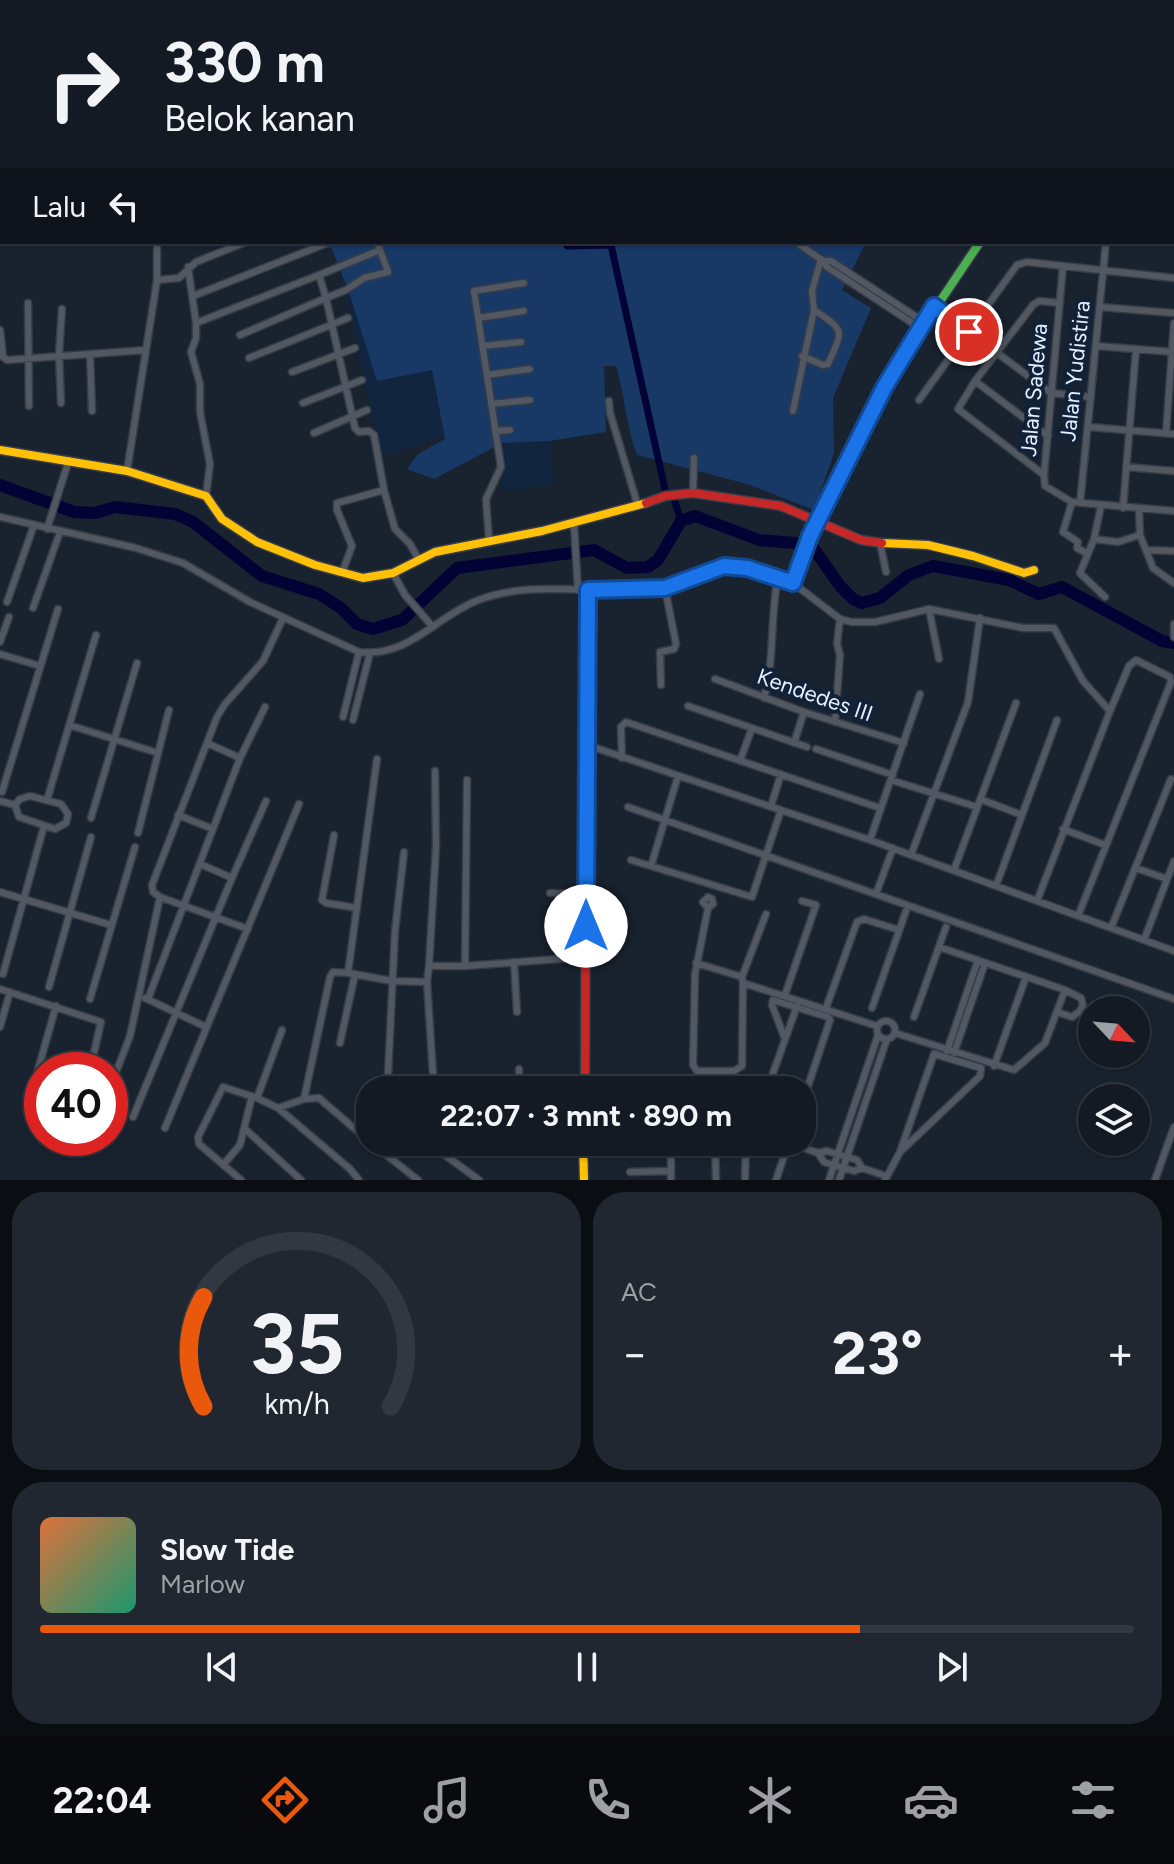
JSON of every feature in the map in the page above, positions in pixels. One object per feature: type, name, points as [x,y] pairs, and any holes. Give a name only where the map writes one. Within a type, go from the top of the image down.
[{"type":"street","points":[[1174,160],[1174,168]]},
{"type":"street","points":[[127,471],[157,280],[157,244]]},
{"type":"street","points":[[193,296],[325,244]]},
{"type":"street","points":[[240,335],[346,290],[364,278],[388,272],[378,244]]},
{"type":"street","points":[[799,244],[827,267],[922,325]]},
{"type":"street","points":[[793,583],[810,536],[885,386],[934,306],[979,244]]},
{"type":"street","name":"Jalan Yudistira","points":[[1088,554],[1077,548],[1078,542],[1063,532],[1076,503],[1089,427],[1106,244]]},
{"type":"street","points":[[157,280],[174,280],[183,275],[188,267],[224,246]]},
{"type":"street","points":[[196,323],[380,250]]},
{"type":"street","points":[[793,411],[814,310],[812,291],[822,260]]},
{"type":"street","points":[[919,400],[1017,265],[1027,262],[1174,278]]},
{"type":"street","name":"Jalan Sadewa","points":[[1063,266],[1044,475],[1047,489],[1076,503]]},
{"type":"street","points":[[188,267],[196,323],[196,338],[191,352],[200,384],[200,412],[209,449],[206,496]]},
{"type":"street","points":[[319,275],[357,431],[369,431],[374,435],[395,529],[410,544],[419,560]]},
{"type":"street","points":[[489,540],[486,499],[501,467],[474,291],[524,283]]},
{"type":"street","points":[[28,303],[29,406]]},
{"type":"street","points":[[1044,475],[958,409],[975,381],[1035,303],[1060,303]]},
{"type":"street","points":[[934,306],[1051,393],[1091,397]]},
{"type":"street","points":[[1100,307],[1174,313]]},
{"type":"street","points":[[61,403],[59,355],[62,309]]},
{"type":"street","points":[[802,356],[823,365],[828,364],[840,335],[838,328],[814,310]]},
{"type":"street","points":[[478,318],[524,311]]},
{"type":"street","points":[[249,358],[348,318]]},
{"type":"street","points":[[1166,433],[1174,323]]},
{"type":"street","points":[[0,330],[5,359],[146,350]]},
{"type":"street","points":[[482,346],[521,342]]},
{"type":"street","points":[[1096,346],[1172,352]]},
{"type":"street","points":[[292,372],[355,348]]},
{"type":"street","points":[[1123,508],[1136,349]]},
{"type":"street","points":[[90,354],[92,411]]},
{"type":"street","points":[[487,375],[530,369]]},
{"type":"street","points":[[303,403],[345,384],[362,380]]},
{"type":"street","points":[[975,381],[1048,436]]},
{"type":"street","points":[[491,404],[530,400]]},
{"type":"street","points":[[609,401],[638,506]]},
{"type":"street","points":[[314,433],[367,410]]},
{"type":"street","points":[[1089,427],[1174,434]]},
{"type":"street","points":[[495,431],[510,430]]},
{"type":"street","points":[[0,450],[127,471],[194,491],[206,496],[216,513],[247,536],[342,573],[371,579],[393,573],[435,552],[574,524],[670,495],[693,493],[776,505],[861,540],[928,545],[1024,573],[1034,570]]},
{"type":"street","points":[[693,493],[694,458]]},
{"type":"street","points":[[47,529],[69,460]]},
{"type":"street","points":[[1126,467],[1174,471]]},
{"type":"street","points":[[342,573],[352,546],[337,503],[384,490]]},
{"type":"street","points":[[1076,503],[1174,511]]},
{"type":"street","points":[[1101,506],[1094,539],[1080,573],[1105,597]]},
{"type":"street","points":[[1139,509],[1140,535],[1155,571],[1174,583]]},
{"type":"street","points":[[0,517],[156,553],[183,563],[283,618],[359,652],[370,653],[396,649],[473,602],[488,597],[542,589],[665,588],[724,566],[747,568],[793,583],[840,619],[868,623],[929,609],[1023,628],[1054,628],[1083,681],[1110,711]]},
{"type":"street","points":[[574,524],[583,590],[587,745],[585,1076]]},
{"type":"street","points":[[7,602],[34,525]]},
{"type":"street","points":[[33,608],[60,532]]},
{"type":"street","points":[[1094,539],[1118,542],[1140,535]]},
{"type":"street","points":[[880,543],[886,572]]},
{"type":"street","points":[[1146,550],[1174,551]]},
{"type":"street","points":[[393,573],[413,605],[433,627]]},
{"type":"street","points":[[764,698],[772,667],[775,617],[772,608],[778,577]]},
{"type":"street","points":[[661,685],[659,654],[674,649],[676,644],[665,588]]},
{"type":"street","points":[[2,792],[58,609]]},
{"type":"street","points":[[929,609],[939,659]]},
{"type":"street","points":[[0,642],[9,617]]},
{"type":"street","points":[[248,929],[160,897],[153,892],[152,885],[225,704],[263,661],[283,618]]},
{"type":"street","points":[[911,855],[968,702],[980,618]]},
{"type":"street","points":[[835,722],[840,619]]},
{"type":"street","points":[[1174,624],[1174,637]]},
{"type":"street","points":[[47,800],[96,635]]},
{"type":"street","points":[[343,717],[359,652]]},
{"type":"street","points":[[353,720],[370,653]]},
{"type":"street","points":[[0,654],[40,666]]},
{"type":"street","points":[[1037,901],[1110,711],[1133,660],[1141,662],[1171,679],[1078,916]]},
{"type":"street","points":[[91,818],[137,663]]},
{"type":"street","name":"Kendedes III","points":[[715,679],[804,712],[904,743]]},
{"type":"street","points":[[870,840],[920,694]]},
{"type":"street","points":[[954,870],[1016,703]]},
{"type":"street","points":[[688,706],[807,747]]},
{"type":"street","points":[[148,999],[240,758],[265,707]]},
{"type":"street","points":[[138,833],[169,710]]},
{"type":"street","points":[[794,743],[804,712]]},
{"type":"street","points":[[996,886],[1057,720]]},
{"type":"street","points":[[622,758],[621,727],[626,722],[880,808]]},
{"type":"street","points":[[69,725],[158,753]]},
{"type":"street","points":[[740,761],[752,728]]},
{"type":"street","points":[[207,743],[240,758]]},
{"type":"street","points":[[587,745],[893,848],[1174,951]]},
{"type":"street","points":[[816,749],[933,794],[977,807]]},
{"type":"street","points":[[340,1043],[352,974],[357,908],[377,759]]},
{"type":"street","points":[[433,1076],[427,982],[436,846],[435,771]]},
{"type":"street","points":[[771,806],[781,774]]},
{"type":"street","points":[[651,866],[678,776]]},
{"type":"street","points":[[1111,928],[1171,779]]},
{"type":"street","points":[[465,966],[467,780]]},
{"type":"street","points":[[24,797],[47,800],[66,807],[68,818],[58,828],[44,826],[19,817],[15,805],[24,797]]},
{"type":"street","points":[[980,799],[1022,815]]},
{"type":"street","points":[[0,801],[15,805]]},
{"type":"street","points":[[133,1117],[266,801]]},
{"type":"street","points":[[165,1128],[299,804]]},
{"type":"street","points":[[628,807],[1174,999]]},
{"type":"street","points":[[631,860],[752,897],[781,810]]},
{"type":"street","points":[[178,815],[213,829]]},
{"type":"street","points":[[3,974],[44,826]]},
{"type":"street","points":[[1063,829],[1105,845]]},
{"type":"street","points":[[334,835],[322,900],[357,908]]},
{"type":"street","points":[[49,987],[91,837]]},
{"type":"street","points":[[90,999],[135,847]]},
{"type":"street","points":[[876,894],[893,848]]},
{"type":"street","points":[[388,1076],[392,981],[404,852]]},
{"type":"street","points":[[1144,940],[1174,861]]},
{"type":"street","points":[[200,864],[232,878]]},
{"type":"street","points":[[1136,868],[1167,879]]},
{"type":"street","points":[[0,892],[111,925]]},
{"type":"street","points":[[550,893],[585,894]]},
{"type":"street","points":[[124,1052],[160,897]]},
{"type":"street","points":[[785,995],[816,905],[802,901]]},
{"type":"street","points":[[708,908],[696,963],[693,1065],[697,1071],[734,1071],[742,1066],[743,980],[766,914]]},
{"type":"street","points":[[872,1008],[906,911]]},
{"type":"street","points":[[826,1008],[857,922],[864,919],[899,930]]},
{"type":"street","points":[[914,1017],[946,927]]},
{"type":"street","points":[[939,947],[1081,998],[1083,1006],[1072,1017],[1057,1012]]},
{"type":"street","points":[[429,966],[586,957]]},
{"type":"street","points":[[514,962],[517,1012]]},
{"type":"street","points":[[950,1052],[981,962]]},
{"type":"street","points":[[696,963],[877,1026]]},
{"type":"street","points":[[304,1099],[333,972],[392,981],[427,982]]},
{"type":"street","points":[[994,1066],[1026,977]]},
{"type":"street","points":[[0,989],[101,1022],[94,1052]]},
{"type":"street","points":[[895,1033],[1014,1070],[1045,1043],[1065,990]]},
{"type":"street","points":[[0,1027],[10,992]]},
{"type":"street","points":[[138,995],[206,1027]]},
{"type":"street","points":[[785,1039],[772,1001],[776,999],[829,1018],[812,1076]]},
{"type":"street","points":[[43,1052],[56,1006]]},
{"type":"street","points":[[772,1076],[797,1006]]},
{"type":"street","points":[[877,1026],[882,1021],[890,1021],[895,1033]]},
{"type":"street","points":[[829,1180],[878,1035],[877,1026]]},
{"type":"street","points":[[223,1165],[239,1148],[255,1097],[282,1030]]},
{"type":"street","points":[[839,1180],[887,1039],[895,1033]]},
{"type":"street","points":[[878,1035],[887,1039]]},
{"type":"street","points":[[862,1168],[854,1171],[824,1162],[818,1153],[827,1151],[857,1160],[862,1168],[885,1178],[900,1152],[934,1054],[979,1066],[982,1071],[980,1076],[900,1152]]},
{"type":"street","points":[[519,1069],[519,1076]]},
{"type":"street","points":[[241,1180],[199,1144],[198,1137],[221,1088],[225,1086],[278,1108],[359,1180]]},
{"type":"street","points":[[278,1108],[304,1099],[319,1098],[356,1130]]},
{"type":"street","points":[[1155,1180],[1174,1127]]},
{"type":"street","points":[[244,1128],[301,1180]]},
{"type":"street","points":[[388,1156],[418,1180]]},
{"type":"street","points":[[446,1156],[479,1180]]},
{"type":"street","points":[[583,1156],[584,1180]]},
{"type":"street","points":[[671,1156],[671,1180]]},
{"type":"street","points":[[715,1156],[716,1180]]},
{"type":"street","points":[[745,1178],[746,1156]]},
{"type":"street","points":[[776,1180],[784,1156]]},
{"type":"street","points":[[630,1172],[671,1171]]},
{"type":"shaded area","points":[[330,244],[865,244],[842,290],[871,308],[833,398],[834,453],[814,510],[747,484],[637,455],[616,366],[604,366],[606,432],[549,441],[502,443],[434,479],[407,469],[418,454],[445,439],[432,370],[377,381],[349,292]]},
{"type":"shaded area","points":[[412,271],[444,436],[380,457],[347,295],[364,279]]},
{"type":"shaded area","points":[[550,437],[554,484],[503,491],[493,446]]},
{"type":"waterway","points":[[566,244],[611,245],[666,494],[674,499],[681,521]]},
{"type":"waterway","points":[[0,485],[74,512],[95,513],[115,507],[175,514],[193,522],[262,576],[319,594],[341,608],[357,624],[373,629],[402,620],[457,568],[594,550],[627,568],[648,567],[658,560],[681,521],[695,516],[759,540],[795,543],[814,549],[840,586],[862,603],[880,598],[909,575],[933,566],[1009,580],[1039,594],[1062,587],[1162,641],[1174,643]]},
{"type":"traffic: fast","points":[[850,456],[892,373],[979,244]]},
{"type":"traffic: slow","points":[[0,450],[127,471],[206,496],[222,519],[257,542],[315,565],[363,578],[393,573],[435,552],[542,531],[646,503]]},
{"type":"traffic: slow","points":[[586,842],[588,590],[665,588],[724,566],[747,568],[793,583],[810,536],[850,456]]},
{"type":"traffic: slow","points":[[882,543],[928,545],[1024,573],[1034,570]]},
{"type":"traffic: slow","points":[[583,1156],[584,1180]]},
{"type":"traffic: jam","points":[[646,503],[665,496],[693,493],[781,506],[861,540],[882,543]]},
{"type":"traffic: jam","points":[[585,1076],[586,842]]},
{"type":"route","points":[[586,926],[588,590],[665,588],[724,566],[747,568],[793,583],[810,536],[885,386],[934,306],[969,332]]}]
